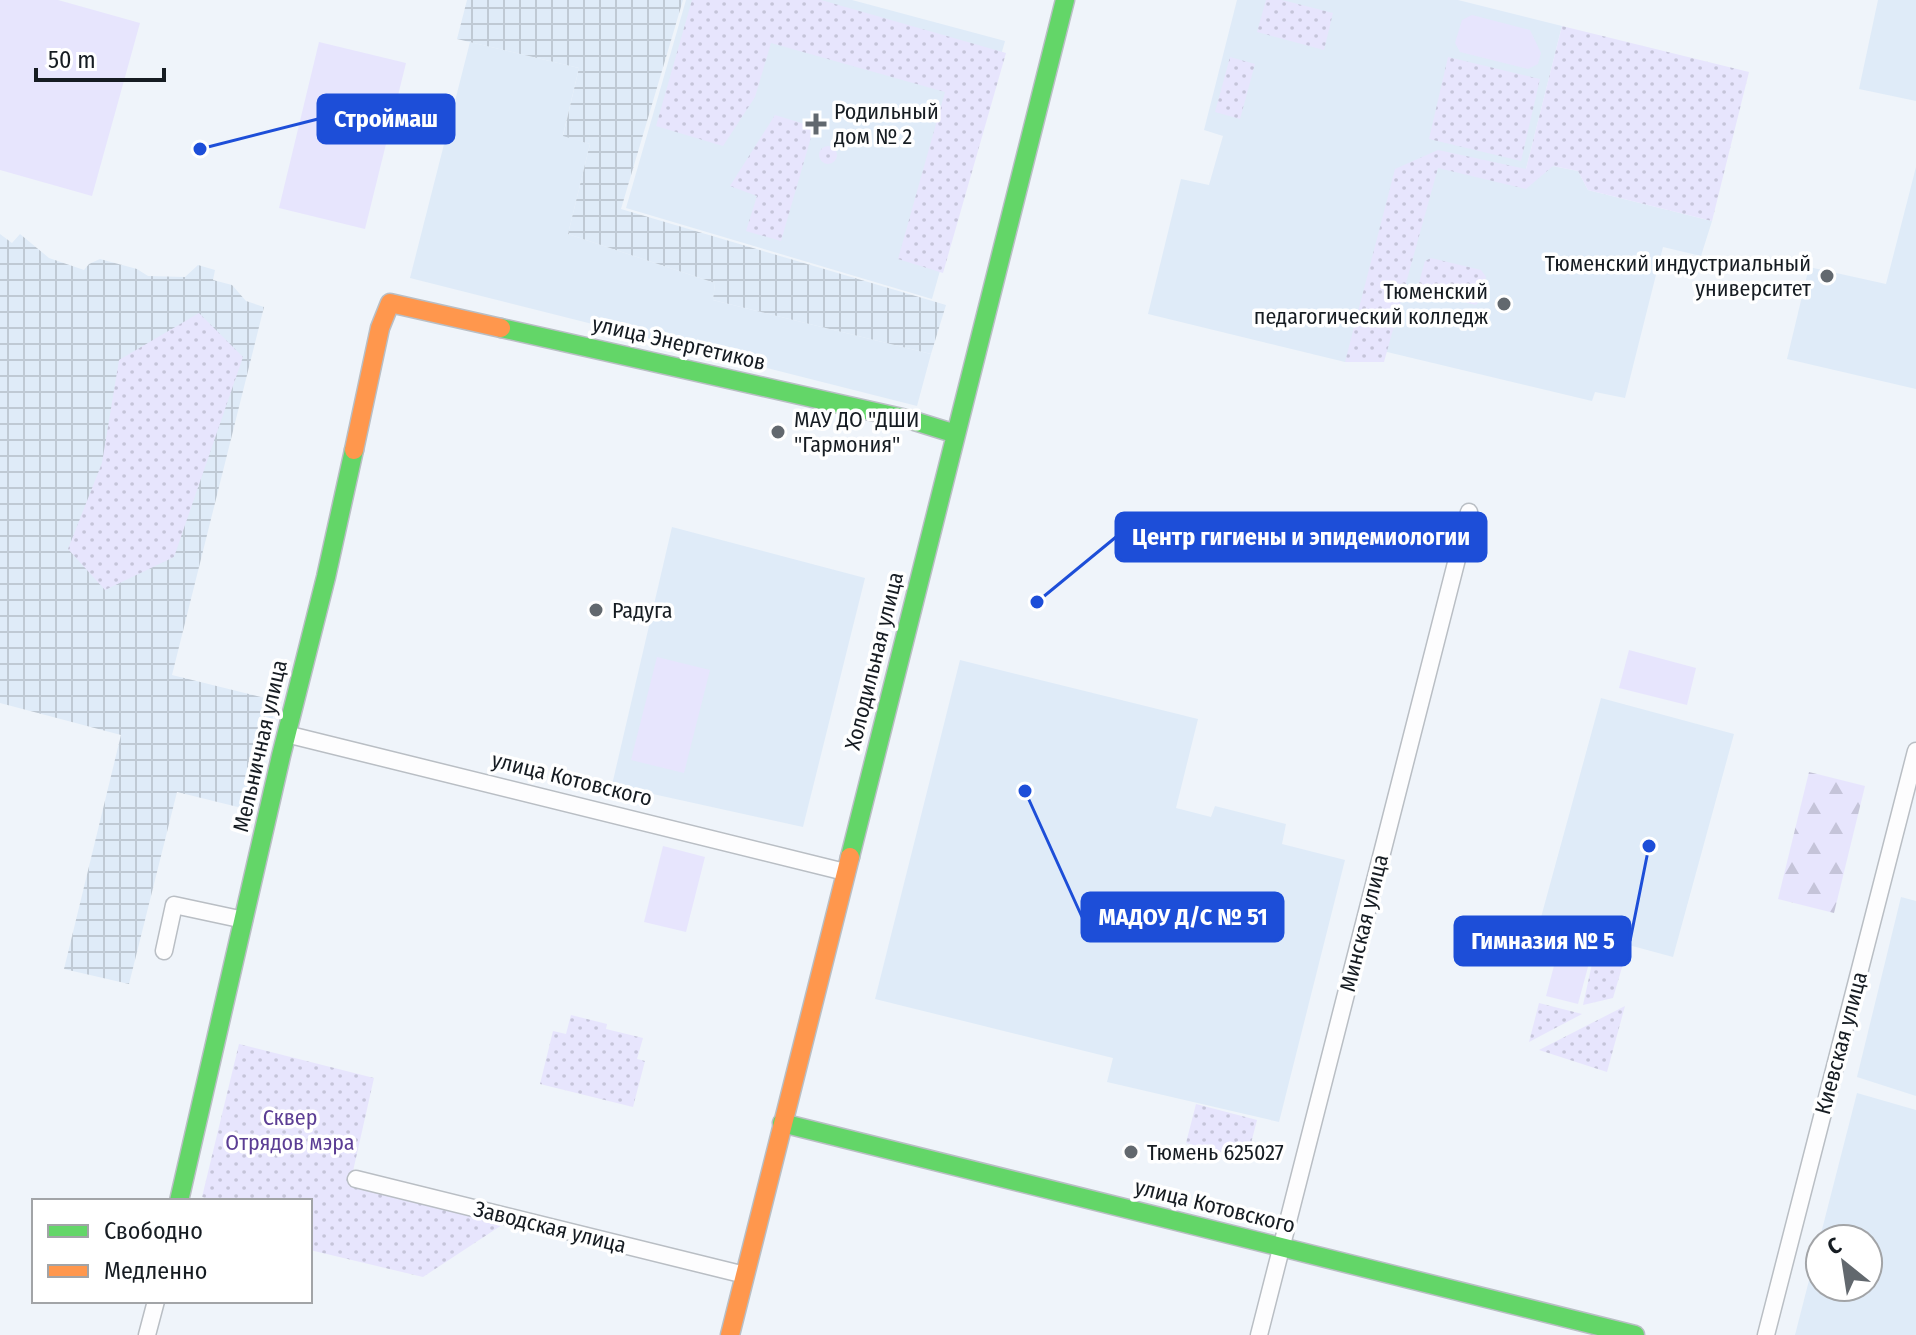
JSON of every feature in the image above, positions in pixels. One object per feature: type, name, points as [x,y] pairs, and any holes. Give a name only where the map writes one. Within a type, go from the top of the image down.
[{"type":"street","name":"Холодильная улица","points":[[730,1335],[1065,0]]},
{"type":"street","name":"улица Энергетиков","points":[[390,303],[911,420],[956,434]]},
{"type":"street","name":"Мельничная улица","points":[[179,1199],[286,734],[326,577],[380,328],[390,303]]},
{"type":"street","name":"Минская улица","points":[[1259,1335],[1469,512]]},
{"type":"street","name":"улица Котовского","points":[[286,734],[845,872]]},
{"type":"street","name":"Киевская улица","points":[[1766,1335],[1916,751]]},
{"type":"street","points":[[164,951],[174,905],[244,920]]},
{"type":"street","name":"улица Котовского","points":[[782,1123],[1635,1335]]},
{"type":"street","name":"Заводская улица","points":[[356,1179],[745,1275]]},
{"type":"street","points":[[147,1335],[155,1303]]},
{"type":"shaded area","points":[[467,0],[683,0],[621,209],[946,305],[931,354],[713,300],[715,283],[568,234],[590,144],[563,136],[579,68],[457,39]]},
{"type":"shaded area","name":"Родильный дом № 2","points":[[686,0],[852,0],[1005,41],[932,299],[626,208]]},
{"type":"shaded area","points":[[1237,0],[1458,0],[1562,26],[1526,169],[1553,166],[1578,171],[1588,190],[1712,221],[1701,256],[1663,247],[1625,398],[1595,392],[1592,401],[1387,352],[1345,362],[1148,314],[1181,179],[1209,185],[1223,136],[1204,130]]},
{"type":"shaded area","points":[[1878,0],[1916,0],[1916,101],[1859,89]]},
{"type":"shaded area","points":[[470,42],[579,68],[563,135],[590,144],[568,234],[715,283],[713,300],[931,354],[917,406],[410,278]]},
{"type":"shaded area","name":"Тюменский индустриальный университет","points":[[1916,167],[1916,389],[1787,359],[1809,267],[1886,284]]},
{"type":"shaded area","points":[[0,234],[12,243],[20,234],[49,258],[84,270],[100,259],[137,269],[148,276],[185,277],[198,265],[215,270],[213,280],[232,285],[246,301],[264,307],[172,675],[277,701],[250,810],[177,792],[129,984],[64,969],[121,735],[0,703]]},
{"type":"shaded area","points":[[672,527],[865,578],[803,827],[612,785]]},
{"type":"shaded area","points":[[960,660],[1198,719],[1176,808],[1211,817],[1215,806],[1286,824],[1282,844],[1345,860],[1279,1122],[1107,1082],[1113,1058],[875,999]]},
{"type":"shaded area","points":[[1601,698],[1734,734],[1673,957],[1540,921]]},
{"type":"shaded area","points":[[1901,897],[1916,901],[1916,1096],[1857,1077]]},
{"type":"shaded area","points":[[1857,1093],[1916,1110],[1916,1335],[1795,1335],[1804,1300],[1804,1303],[1884,1303],[1884,1223],[1824,1223]]},
{"type":"green space","points":[[0,0],[58,0],[140,23],[92,196],[0,170]]},
{"type":"green space","points":[[692,0],[821,0],[1006,53],[943,273],[898,259],[945,92],[771,43],[755,97],[723,146],[656,126]]},
{"type":"green space","points":[[1266,0],[1282,0],[1333,13],[1324,50],[1257,32]]},
{"type":"green space","points":[[1472,15],[1530,30],[1541,53],[1538,64],[1528,69],[1460,52],[1455,43],[1462,20]]},
{"type":"green space","points":[[1562,26],[1749,72],[1712,221],[1588,190],[1578,171],[1553,166],[1526,189],[1438,168],[1384,362],[1345,362],[1395,169],[1438,150],[1526,169]]},
{"type":"green space","points":[[319,42],[406,63],[365,229],[279,208]]},
{"type":"green space","points":[[1230,57],[1255,64],[1240,119],[1215,112]]},
{"type":"green space","points":[[1448,57],[1540,79],[1521,161],[1429,139]]},
{"type":"green space","points":[[775,115],[814,127],[781,241],[746,231],[757,196],[730,186]]},
{"type":"green space","points":[[824,146],[832,146],[837,155],[835,162],[824,164],[819,159],[819,151]]},
{"type":"green space","points":[[1431,258],[1481,270],[1486,277],[1481,299],[1476,305],[1421,291],[1418,286],[1425,261]]},
{"type":"green space","points":[[199,313],[243,357],[174,557],[105,590],[68,549],[102,463],[119,360]]},
{"type":"green space","points":[[1629,650],[1696,668],[1687,705],[1619,688]]},
{"type":"green space","points":[[657,657],[710,670],[684,773],[631,760]]},
{"type":"green space","points":[[1809,772],[1865,786],[1834,913],[1778,899]]},
{"type":"green space","points":[[663,846],[705,857],[686,932],[644,922]]},
{"type":"green space","points":[[1560,943],[1592,952],[1578,1004],[1546,996]]},
{"type":"green space","points":[[1595,950],[1625,957],[1613,998],[1583,1005]]},
{"type":"green space","points":[[1539,1003],[1582,1014],[1529,1042]]},
{"type":"green space","points":[[1625,1006],[1607,1072],[1539,1050]]},
{"type":"green space","points":[[571,1015],[607,1024],[606,1029],[643,1038],[637,1059],[645,1061],[633,1107],[540,1084],[553,1031],[566,1034]]},
{"type":"green space","name":"Сквер Отрядов мэра","points":[[239,1044],[374,1078],[351,1180],[508,1221],[423,1277],[312,1250],[312,1199],[202,1197]]},
{"type":"green space","points":[[1196,1104],[1257,1120],[1247,1159],[1186,1143]]},
{"type":"traffic: fast","points":[[850,857],[1065,0]]},
{"type":"traffic: fast","points":[[501,328],[911,420],[956,434]]},
{"type":"traffic: fast","points":[[179,1199],[354,450]]},
{"type":"traffic: fast","points":[[782,1123],[1635,1335]]},
{"type":"traffic: slow","points":[[354,450],[380,328],[390,303],[501,328]]},
{"type":"traffic: slow","points":[[730,1335],[850,857]]},
{"type":"place","name":"Родильный дом № 2","points":[[816,124]]},
{"type":"place","name":"Строймаш","points":[[200,149]]},
{"type":"place","name":"Тюменский индустриальный университет","points":[[1827,276]]},
{"type":"place","name":"Тюменский педагогический колледж","points":[[1504,304]]},
{"type":"place","name":"МАУ ДО \"ДШИ \"Гармония\"","points":[[778,432]]},
{"type":"place","name":"Центр гигиены и эпидемиологии","points":[[1037,602]]},
{"type":"place","name":"Радуга","points":[[596,610]]},
{"type":"place","name":"МАДОУ Д/С № 51","points":[[1025,791]]},
{"type":"place","name":"Гимназия № 5","points":[[1649,846]]},
{"type":"place","name":"Тюмень 625027","points":[[1131,1152]]}]
